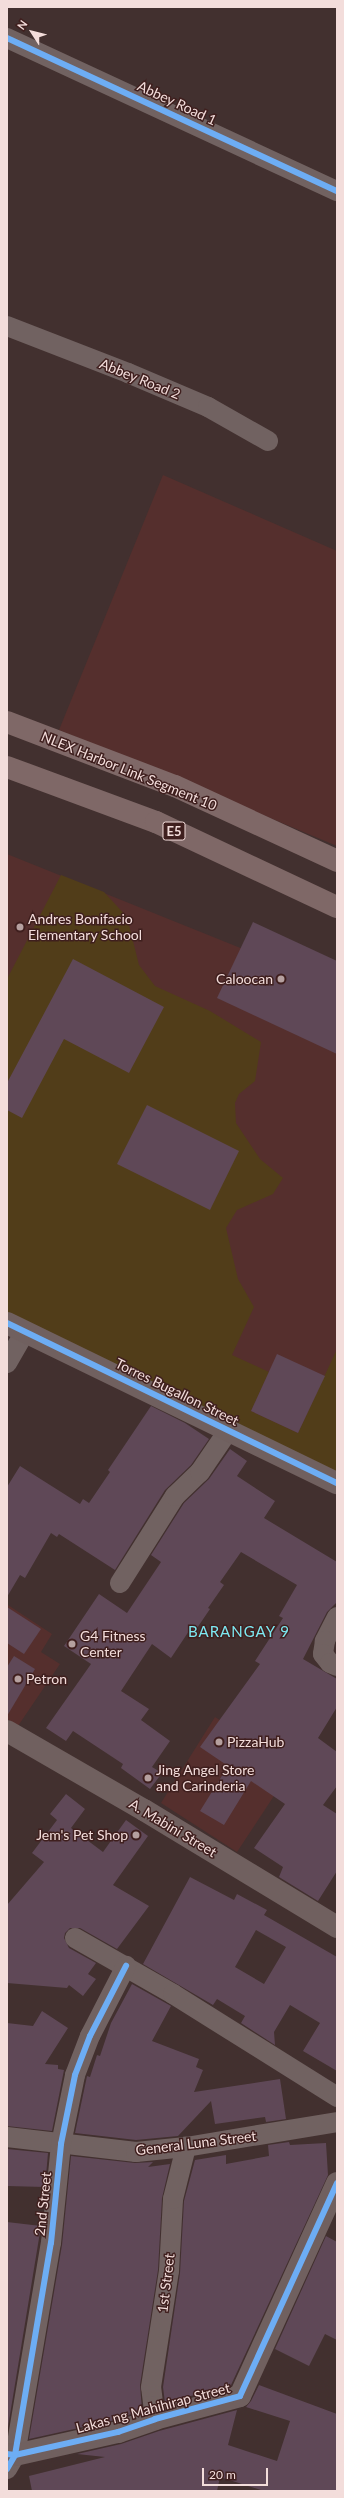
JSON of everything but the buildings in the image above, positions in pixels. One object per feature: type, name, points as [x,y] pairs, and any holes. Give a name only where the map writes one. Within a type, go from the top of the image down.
[{"type":"highway","name":"NLEX Harbor Link Segment 10","points":[[7,722],[176,786],[337,861]]},
{"type":"highway","name":"E5","points":[[7,767],[156,822],[337,907]]},
{"type":"street","name":"Abbey Road 1","points":[[7,38],[337,191]]},
{"type":"street","name":"Abbey Road 2","points":[[7,326],[128,373],[208,407],[268,441]]},
{"type":"street","points":[[7,1363],[16,1328]]},
{"type":"street","name":"Torres Bugallon Street","points":[[16,1328],[337,1483]]},
{"type":"street","points":[[120,1583],[148,1535],[175,1496],[200,1472],[228,1431]]},
{"type":"street","points":[[337,1618],[325,1641],[323,1654],[330,1663],[337,1666]]},
{"type":"street","name":"A. Mabini Street","points":[[7,1730],[144,1810],[337,1927]]},
{"type":"street","points":[[75,1938],[126,1966],[337,2097]]},
{"type":"street","name":"2nd Street","points":[[10,2459],[51,2243],[61,2144],[75,2075],[90,2036],[126,1966]]},
{"type":"street","name":"General Luna Street","points":[[7,2137],[136,2152],[186,2147],[337,2122]]},
{"type":"street","name":"1st Street","points":[[155,2419],[152,2387],[169,2271],[173,2199],[186,2147]]},
{"type":"street","name":"Lakas ng Mahihirap Street","points":[[10,2459],[118,2432],[155,2419],[240,2396],[337,2183]]},
{"type":"shaded area","points":[[163,475],[337,551],[337,846],[59,730]]},
{"type":"shaded area","points":[[7,854],[337,987],[337,1476],[7,1314]]},
{"type":"shaded area","points":[[61,875],[104,892],[127,917],[139,965],[155,986],[210,1011],[261,1042],[255,1081],[239,1094],[235,1103],[236,1123],[260,1159],[283,1178],[273,1194],[237,1210],[226,1228],[238,1279],[254,1307],[232,1355],[269,1372],[251,1411],[298,1433],[337,1349],[337,1476],[7,1314],[7,979]]},
{"type":"shaded area","points":[[8,1605],[52,1634],[41,1652],[60,1664],[18,1726],[7,1719]]},
{"type":"shaded area","points":[[215,1717],[293,1767],[237,1852],[161,1803]]},
{"type":"cycle path","points":[[7,38],[337,191]]},
{"type":"cycle path","points":[[7,1323],[337,1483]]},
{"type":"cycle path","points":[[7,2469],[15,2455],[51,2243],[61,2144],[75,2075],[90,2036],[126,1966]]},
{"type":"cycle path","points":[[7,2454],[15,2455],[118,2432],[155,2419],[240,2396],[337,2183]]},
{"type":"place","name":"Andres Bonifacio Elementary School","points":[[20,927]]},
{"type":"place","name":"Caloocan","points":[[281,979]]},
{"type":"place","name":"G4 Fitness Center","points":[[72,1644]]},
{"type":"place","name":"Petron","points":[[18,1679]]},
{"type":"place","name":"PizzaHub","points":[[219,1742]]},
{"type":"place","name":"Jing Angel Store and Carinderia","points":[[148,1778]]},
{"type":"place","name":"Jem's Pet Shop","points":[[136,1835]]},
{"type":"district","name":"BARANGAY 9","points":[[239,1632]]}]
